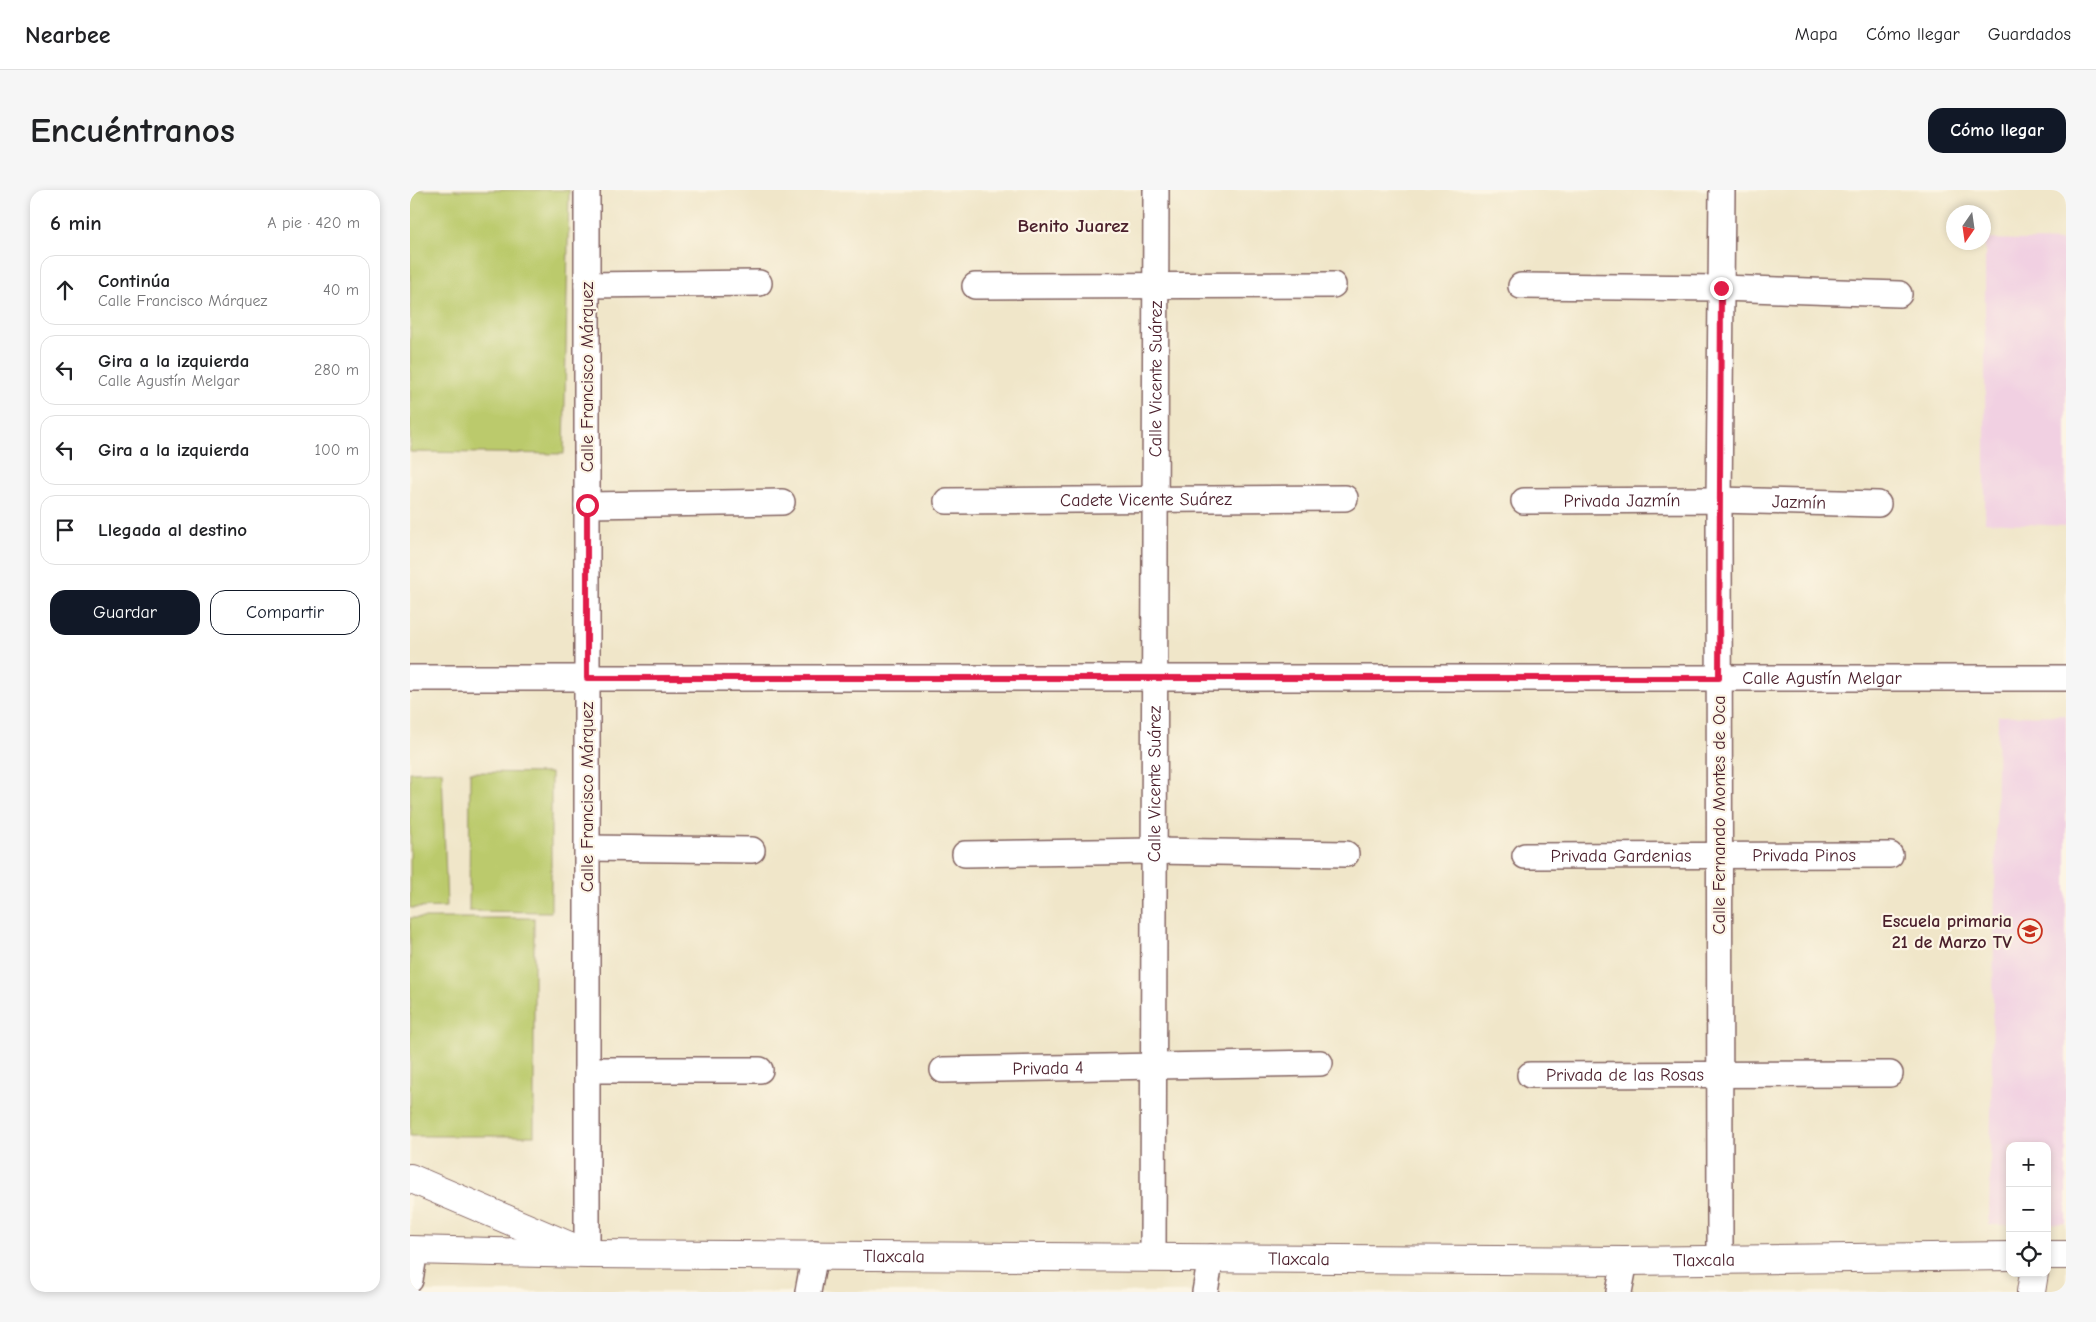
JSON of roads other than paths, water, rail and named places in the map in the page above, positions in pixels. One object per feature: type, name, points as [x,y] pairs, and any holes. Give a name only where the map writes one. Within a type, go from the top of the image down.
[{"type":"main road","points":[[410,1178],[587,1254]]},
{"type":"main road","name":"Tlaxcala","points":[[413,1250],[587,1254],[1625,1260],[2006,1256]]},
{"type":"main road","points":[[2051,1256],[2066,1255]]},
{"type":"main road","points":[[2031,1292],[2033,1277]]},
{"type":"street","name":"Calle Francisco Márquez","points":[[587,190],[587,1254]]},
{"type":"street","name":"Calle Vicente Suárez","points":[[1153,1258],[1156,190]]},
{"type":"street","name":"Calle Fernando Montes de Oca","points":[[1720,1259],[1718,856],[1722,190]]},
{"type":"street","points":[[587,285],[759,283]]},
{"type":"street","points":[[975,286],[1332,285]]},
{"type":"street","points":[[1520,286],[1721,288],[1898,294]]},
{"type":"street","name":"Cadete Vicente Suárez","points":[[946,501],[1345,498]]},
{"type":"street","name":"Privada Jazmín","points":[[1524,501],[1719,500]]},
{"type":"street","name":"Jazmín","points":[[1719,500],[1878,504]]},
{"type":"street","points":[[587,505],[782,502]]},
{"type":"street","name":"Calle Agustín Melgar","points":[[410,678],[2066,678]]},
{"type":"street","points":[[587,848],[752,850]]},
{"type":"street","points":[[965,854],[1154,851],[1346,854]]},
{"type":"street","name":"Privada Pinos","points":[[1718,856],[1890,855]]},
{"type":"street","name":"Privada Gardenias","points":[[1524,856],[1718,856]]},
{"type":"street","name":"Privada 4","points":[[943,1070],[1320,1063]]},
{"type":"street","points":[[587,1070],[760,1070]]},
{"type":"street","name":"Privada de las Rosas","points":[[1530,1075],[1890,1074]]},
{"type":"street","points":[[410,1280],[413,1250]]},
{"type":"street","points":[[808,1292],[814,1254]]},
{"type":"street","points":[[1205,1292],[1211,1257]]},
{"type":"street","points":[[1620,1292],[1625,1260]]},
{"type":"place","name":"Escuela primaria 21 de Marzo TV","points":[[2030,931]]},
{"type":"district","name":"Benito Juarez","points":[[1073,226]]}]
